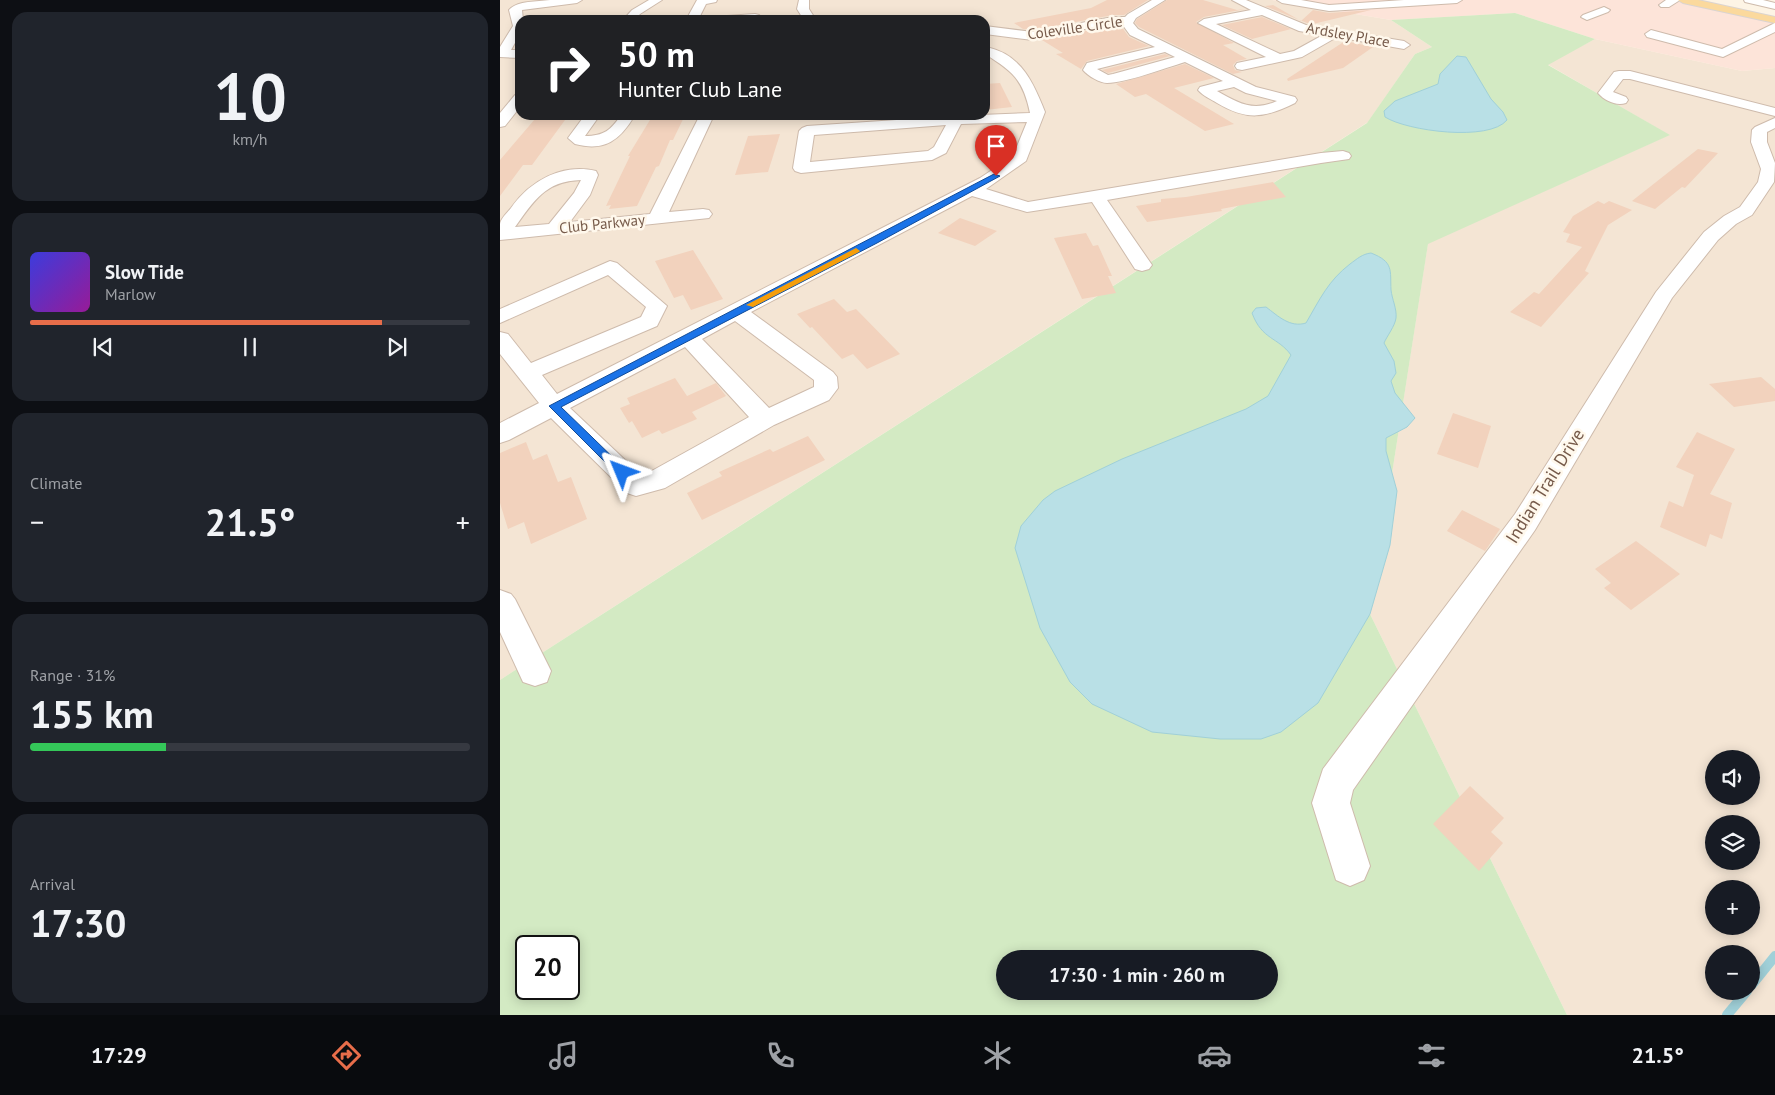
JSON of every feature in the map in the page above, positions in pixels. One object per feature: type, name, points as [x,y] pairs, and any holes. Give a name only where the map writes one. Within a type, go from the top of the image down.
[{"type":"main road","points":[[1683,0],[1775,20]]},
{"type":"street","points":[[517,15],[515,10],[519,7],[577,0]]},
{"type":"street","points":[[634,15],[649,3],[657,0]]},
{"type":"street","points":[[695,15],[702,1],[712,0]]},
{"type":"street","points":[[804,0],[803,9],[807,15]]},
{"type":"street","name":"Coleville Circle","points":[[990,31],[1023,36],[1047,35],[1113,20],[1130,25],[1132,16],[1160,0]]},
{"type":"street","name":"Ardsley Place","points":[[1236,0],[1303,28],[1404,45]]},
{"type":"street","points":[[1282,0],[1329,8],[1457,0]]},
{"type":"street","points":[[1318,0],[1329,8]]},
{"type":"street","points":[[1749,0],[1775,6]]},
{"type":"street","points":[[1587,17],[1604,10]]},
{"type":"street","points":[[1263,11],[1204,23],[1278,58]]},
{"type":"street","points":[[1753,15],[1775,14]]},
{"type":"street","points":[[1262,27],[1287,21]]},
{"type":"street","points":[[1098,36],[1130,25],[1167,48],[1186,58],[1235,82],[1251,90],[1290,100],[1261,112],[1249,113],[1240,110],[1205,90],[1235,82]]},
{"type":"street","points":[[1651,34],[1723,53],[1775,26]]},
{"type":"street","points":[[1261,50],[1303,28]]},
{"type":"street","points":[[515,33],[502,54],[515,54]]},
{"type":"street","points":[[1242,66],[1298,54],[1336,33]]},
{"type":"street","points":[[1047,35],[1063,44]]},
{"type":"street","points":[[1167,48],[1092,66],[1090,70],[1106,79],[1186,58]]},
{"type":"street","points":[[500,434],[971,190],[996,176],[1020,158],[1038,112],[1026,81],[1017,68],[1005,58],[990,51]]},
{"type":"street","points":[[1620,100],[1612,98],[1605,93],[1619,75],[1630,75],[1775,112]]},
{"type":"street","points":[[500,123],[515,106]]},
{"type":"street","points":[[990,118],[1036,117]]},
{"type":"street","points":[[589,120],[576,138],[580,141],[607,139],[617,134],[625,120]]},
{"type":"street","points":[[657,218],[705,120]]},
{"type":"street","points":[[939,120],[807,132],[801,168],[932,155],[940,150],[960,120]]},
{"type":"street","name":"Indian Trail Drive","points":[[1350,866],[1331,803],[1336,782],[1525,522],[1663,296],[1711,236],[1730,220],[1746,211],[1766,182],[1769,169],[1759,142],[1760,130],[1775,122]]},
{"type":"street","points":[[971,190],[1027,207],[1321,158],[1343,156]]},
{"type":"street","points":[[500,234],[535,188],[553,178],[590,175],[590,181],[585,189],[555,228]]},
{"type":"street","points":[[1097,196],[1142,265]]},
{"type":"street","name":"Club Parkway","points":[[500,234],[704,214]]},
{"type":"street","points":[[500,317],[610,267],[657,306],[649,321],[527,372]]},
{"type":"street","points":[[500,339],[554,406],[636,486],[656,481],[765,420],[821,394],[826,388],[825,377],[738,312]]},
{"type":"street","points":[[688,337],[765,420]]},
{"type":"street","points":[[500,603],[535,671]]},
{"type":"shaded area","points":[[500,0],[1272,0],[1391,20],[1432,47],[1415,54],[1368,122],[500,680]]},
{"type":"shaded area","points":[[1272,0],[1692,0],[1775,19],[1775,68],[1742,71],[1595,39],[1515,13],[1391,20]]},
{"type":"shaded area","points":[[1595,39],[1742,71],[1775,68],[1775,1015],[1567,1015],[1370,614],[1428,243],[1669,135],[1547,64]]},
{"type":"green space","points":[[1515,13],[1595,39],[1548,65],[1670,135],[1428,244],[1370,614],[1567,1015],[500,1015],[500,680],[1367,123],[1415,54],[1432,47],[1391,20]]},
{"type":"water","points":[[1457,56],[1466,57],[1491,99],[1503,112],[1507,120],[1497,127],[1483,131],[1448,132],[1411,126],[1385,117],[1384,111],[1395,101],[1438,84],[1440,74]]},
{"type":"water","points":[[1371,253],[1384,260],[1389,267],[1396,318],[1393,328],[1384,343],[1394,361],[1396,373],[1391,381],[1395,393],[1415,418],[1407,427],[1386,438],[1386,451],[1397,491],[1390,545],[1370,614],[1318,703],[1281,732],[1261,739],[1220,739],[1152,732],[1092,704],[1070,682],[1040,628],[1015,548],[1021,526],[1043,500],[1055,491],[1122,459],[1246,409],[1268,396],[1291,355],[1260,328],[1252,313],[1256,308],[1266,307],[1289,323],[1306,323],[1325,291],[1342,270],[1365,254]]},
{"type":"building","points":[[1107,0],[1148,0],[1124,15],[1113,15],[1033,30],[1023,29],[1014,23],[1091,8]]},
{"type":"building","points":[[1167,0],[1203,0],[1237,10],[1245,9],[1204,17],[1196,22],[1234,43],[1223,45],[1247,59],[1237,61],[1233,65],[1235,70],[1242,72],[1233,74],[1139,27],[1135,23],[1137,19]]},
{"type":"building","points":[[1273,5],[1298,20],[1265,6]]},
{"type":"building","points":[[1313,10],[1329,13],[1371,10],[1313,24],[1301,21]]},
{"type":"building","points":[[1262,17],[1291,29],[1252,39],[1222,25]]},
{"type":"building","points":[[1113,25],[1121,26],[1129,37],[1149,46],[1087,61],[1081,69],[1056,54],[1063,53],[1042,40]]},
{"type":"building","points":[[1345,41],[1373,47],[1343,68],[1288,81],[1287,79]]},
{"type":"building","points":[[1165,54],[1170,56],[1108,73],[1102,70]]},
{"type":"building","points":[[1185,64],[1214,78],[1174,88],[1234,124],[1205,131],[1146,94],[1135,97],[1116,84]]},
{"type":"building","points":[[1000,83],[1012,107],[990,109],[990,84]]},
{"type":"building","points":[[534,120],[565,120],[532,165],[523,165],[500,196],[500,160]]},
{"type":"building","points":[[650,120],[683,120],[673,140],[670,140],[659,166],[656,167],[637,206],[609,209],[611,205],[606,206],[630,156],[628,156]]},
{"type":"building","points":[[780,134],[768,172],[735,175],[748,136]]},
{"type":"building","points":[[1698,149],[1718,153],[1685,188],[1682,187],[1655,209],[1632,201]]},
{"type":"building","points":[[1273,182],[1286,197],[1221,209],[1222,211],[1147,222],[1136,206],[1161,202],[1161,199],[1186,197]]},
{"type":"building","points":[[1598,201],[1604,204],[1609,201],[1632,210],[1608,225],[1585,271],[1589,273],[1541,327],[1510,312],[1534,292],[1539,294],[1582,247],[1566,242],[1570,234],[1563,232],[1573,216]]},
{"type":"building","points":[[960,218],[997,231],[975,246],[938,233]]},
{"type":"building","points":[[1086,233],[1093,246],[1098,245],[1112,276],[1108,276],[1116,293],[1082,299],[1054,238]]},
{"type":"building","points":[[693,250],[723,299],[691,310],[683,295],[674,298],[655,261]]},
{"type":"building","points":[[834,299],[847,312],[856,309],[900,354],[867,369],[853,354],[842,359],[797,314]]},
{"type":"building","points":[[1761,377],[1775,389],[1775,401],[1734,407],[1709,384]]},
{"type":"building","points":[[675,378],[687,396],[716,383],[726,396],[692,412],[697,419],[662,434],[659,430],[642,438],[632,421],[629,423],[620,408],[630,404],[627,398]]},
{"type":"building","points":[[1453,413],[1491,426],[1478,468],[1437,454]]},
{"type":"building","points":[[1697,432],[1735,449],[1710,494],[1732,503],[1722,539],[1710,534],[1706,547],[1660,527],[1669,501],[1683,507],[1694,475],[1676,467]]},
{"type":"building","points":[[808,436],[825,460],[702,520],[687,493],[722,476],[719,472],[770,449],[773,452]]},
{"type":"building","points":[[526,442],[533,460],[547,454],[558,482],[571,477],[587,519],[531,544],[524,522],[508,529],[500,503],[500,453]]},
{"type":"building","points":[[1462,510],[1500,529],[1485,551],[1447,531]]},
{"type":"building","points":[[1636,541],[1680,574],[1631,610],[1604,588],[1611,583],[1595,569]]},
{"type":"building","points":[[1470,786],[1504,818],[1491,832],[1503,843],[1479,871],[1433,824]]},
{"type":"waterway","points":[[1760,975],[1775,956]]},
{"type":"waterway","points":[[1727,1015],[1740,1000]]},
{"type":"slow traffic","points":[[750,305],[856,251]]},
{"type":"route","points":[[622,472],[554,406],[996,176]]}]
